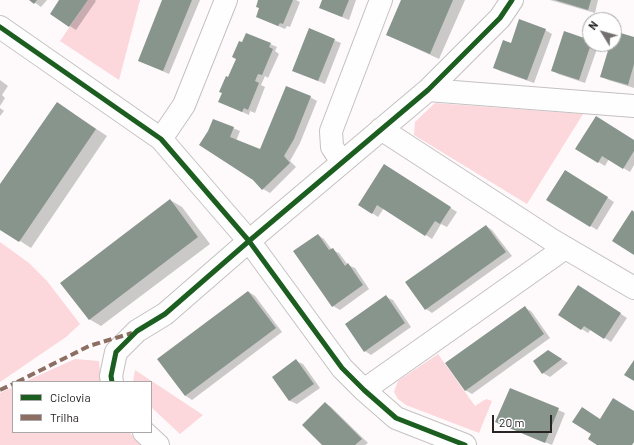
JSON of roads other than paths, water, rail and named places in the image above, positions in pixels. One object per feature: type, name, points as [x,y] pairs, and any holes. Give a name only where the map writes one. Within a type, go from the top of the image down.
[{"type":"street","points":[[161,139],[184,105],[226,0]]},
{"type":"street","points":[[342,162],[332,147],[331,131],[381,0]]},
{"type":"street","points":[[112,381],[111,376],[116,352],[137,332],[165,314],[428,90],[500,18],[512,0]]},
{"type":"street","points":[[0,27],[161,139],[249,241],[342,368],[364,390],[396,418],[465,445]]},
{"type":"street","points":[[428,90],[634,106]]},
{"type":"street","points":[[381,129],[565,248],[634,288]]},
{"type":"street","points":[[364,390],[565,248]]},
{"type":"street","points":[[145,433],[158,445]]}]
